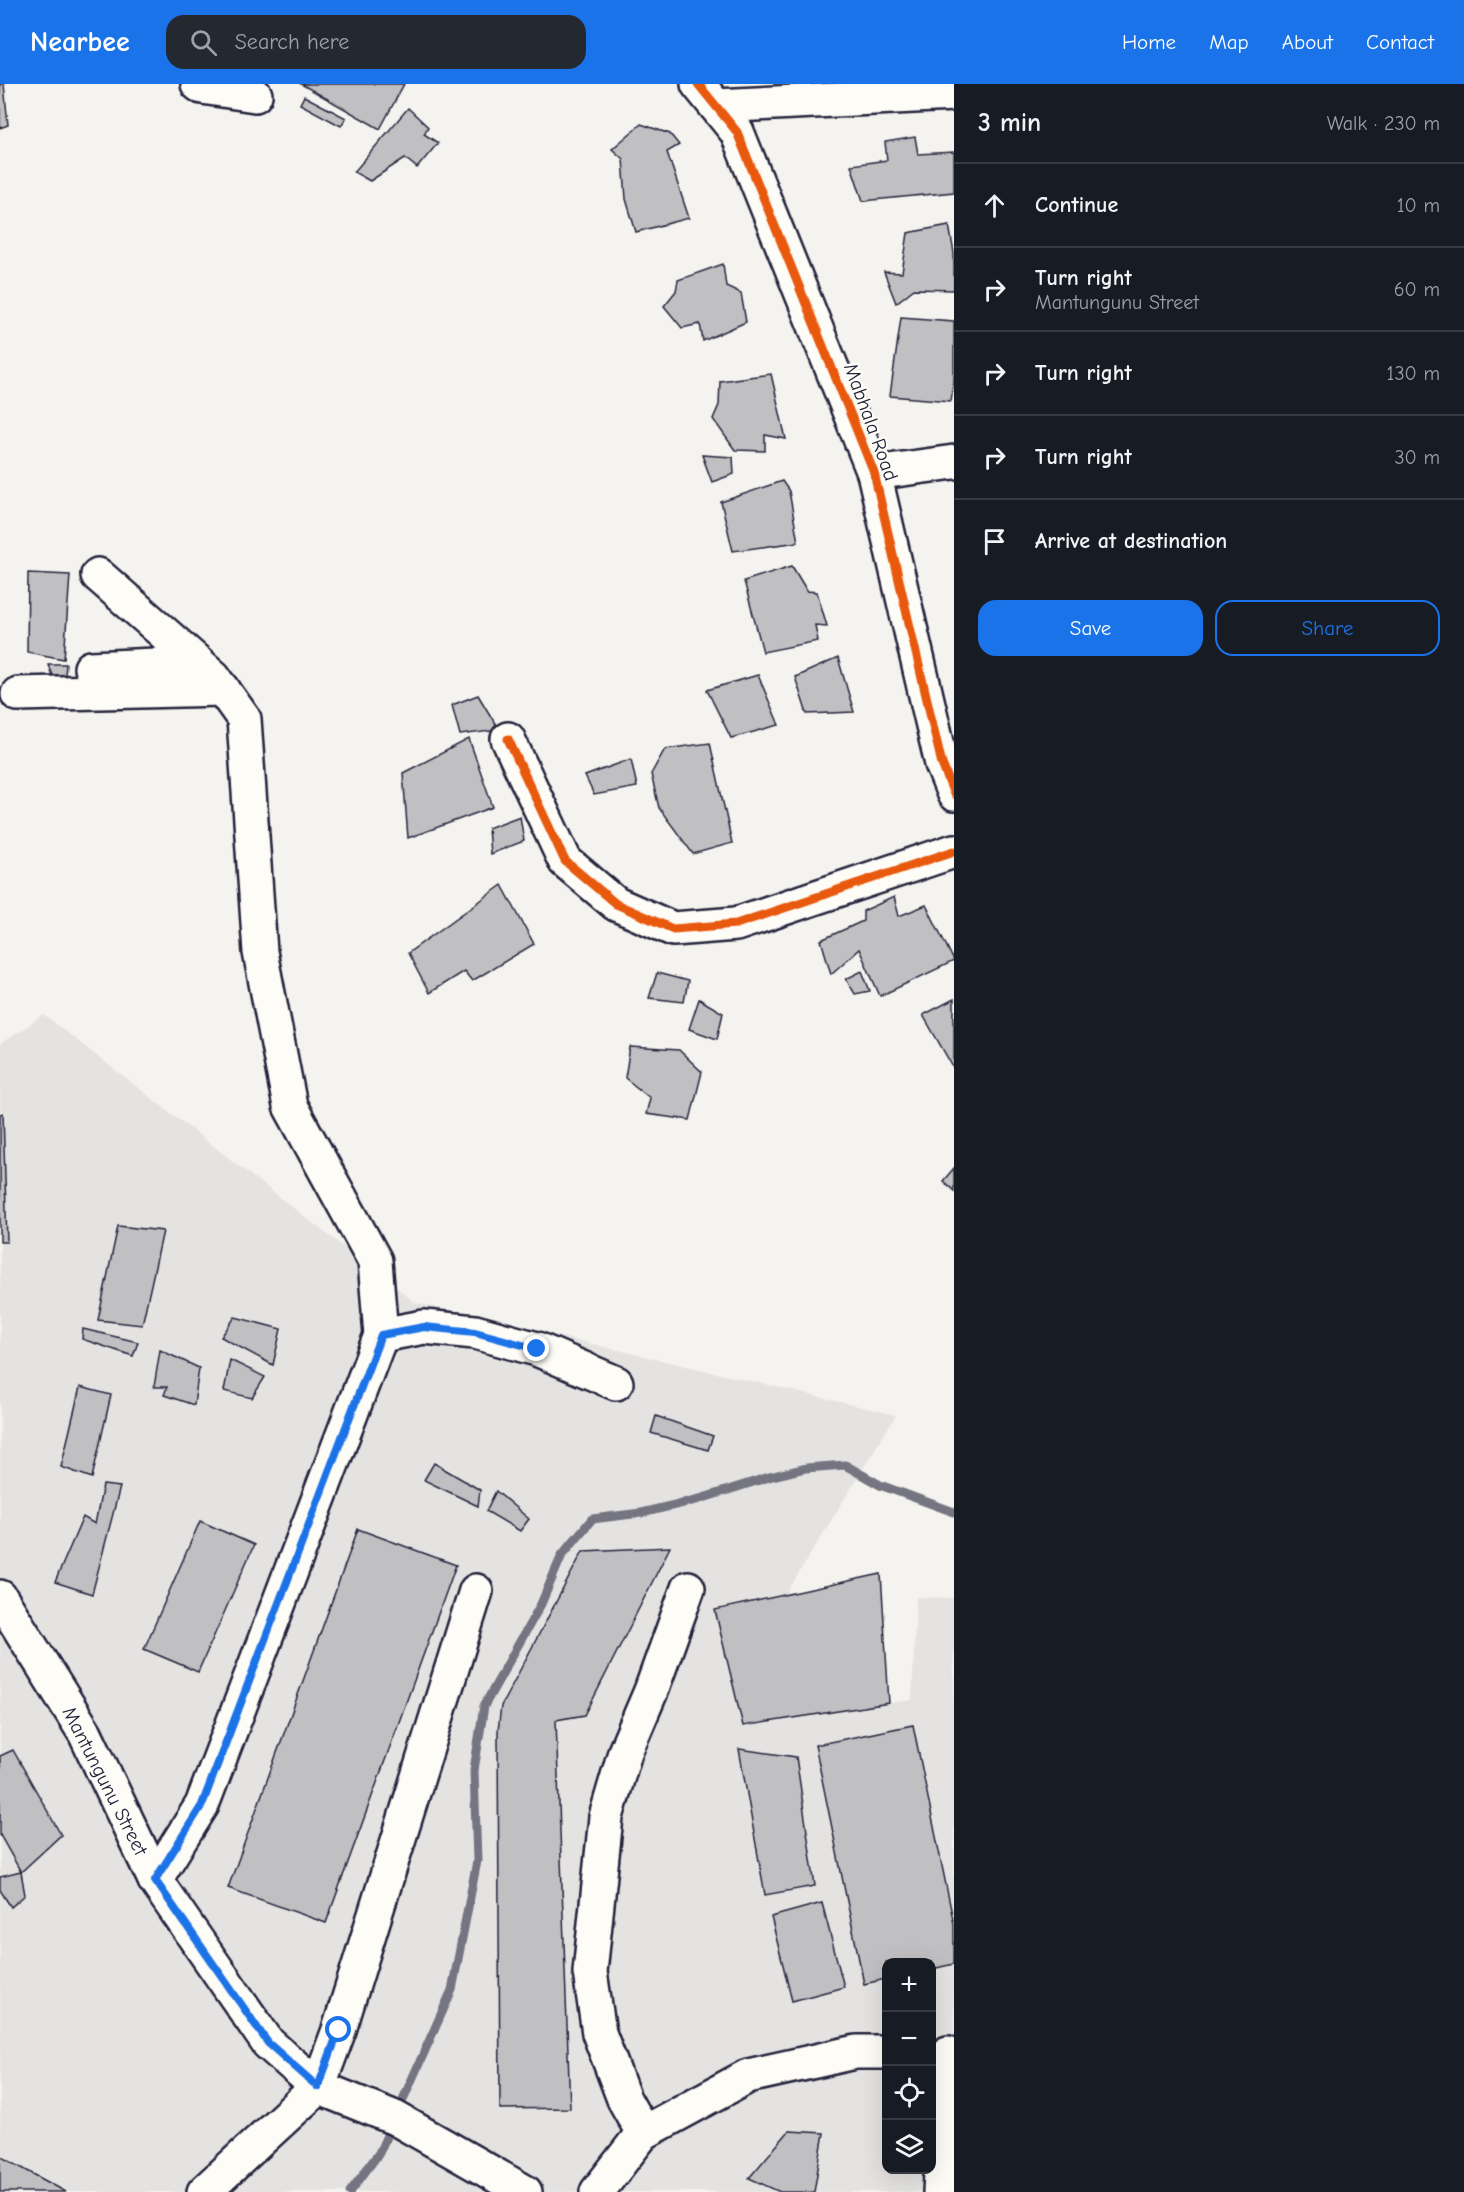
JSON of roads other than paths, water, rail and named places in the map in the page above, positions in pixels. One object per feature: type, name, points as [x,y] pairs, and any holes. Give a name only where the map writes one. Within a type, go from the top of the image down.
[{"type":"street","points":[[198,84],[202,87],[255,95]]},
{"type":"street","points":[[707,95],[954,94]]},
{"type":"street","name":"Mabhala Road","points":[[707,95],[737,132],[874,473],[954,794]]},
{"type":"street","points":[[874,473],[954,462]]},
{"type":"street","points":[[98,575],[214,677],[244,719],[260,952],[290,1106],[375,1262],[381,1335],[202,1805],[155,1880]]},
{"type":"street","points":[[91,668],[198,663]]},
{"type":"street","points":[[18,694],[223,689]]},
{"type":"street","points":[[508,739],[565,861],[616,904],[672,929],[736,924],[954,851]]},
{"type":"street","points":[[381,1335],[424,1327],[475,1332],[537,1349],[616,1383]]},
{"type":"street","points":[[643,2133],[624,2099],[599,2033],[590,1972],[606,1816],[625,1752],[651,1691],[688,1588]]},
{"type":"street","points":[[204,2192],[318,2087],[343,2019],[476,1591]]},
{"type":"street","name":"Mantungunu Street","points":[[0,1597],[86,1733],[155,1880],[268,2043],[318,2087],[395,2118],[525,2192]]},
{"type":"street","points":[[597,2192],[643,2133],[748,2076],[856,2052],[882,2052]]},
{"type":"street","points":[[940,2192],[945,2053]]},
{"type":"waterway","points":[[350,2192],[379,2153],[452,1990],[477,1861],[474,1770],[484,1706],[541,1604],[562,1555],[592,1519],[641,1513],[700,1499],[806,1468],[845,1465],[880,1485],[954,1512]]}]
